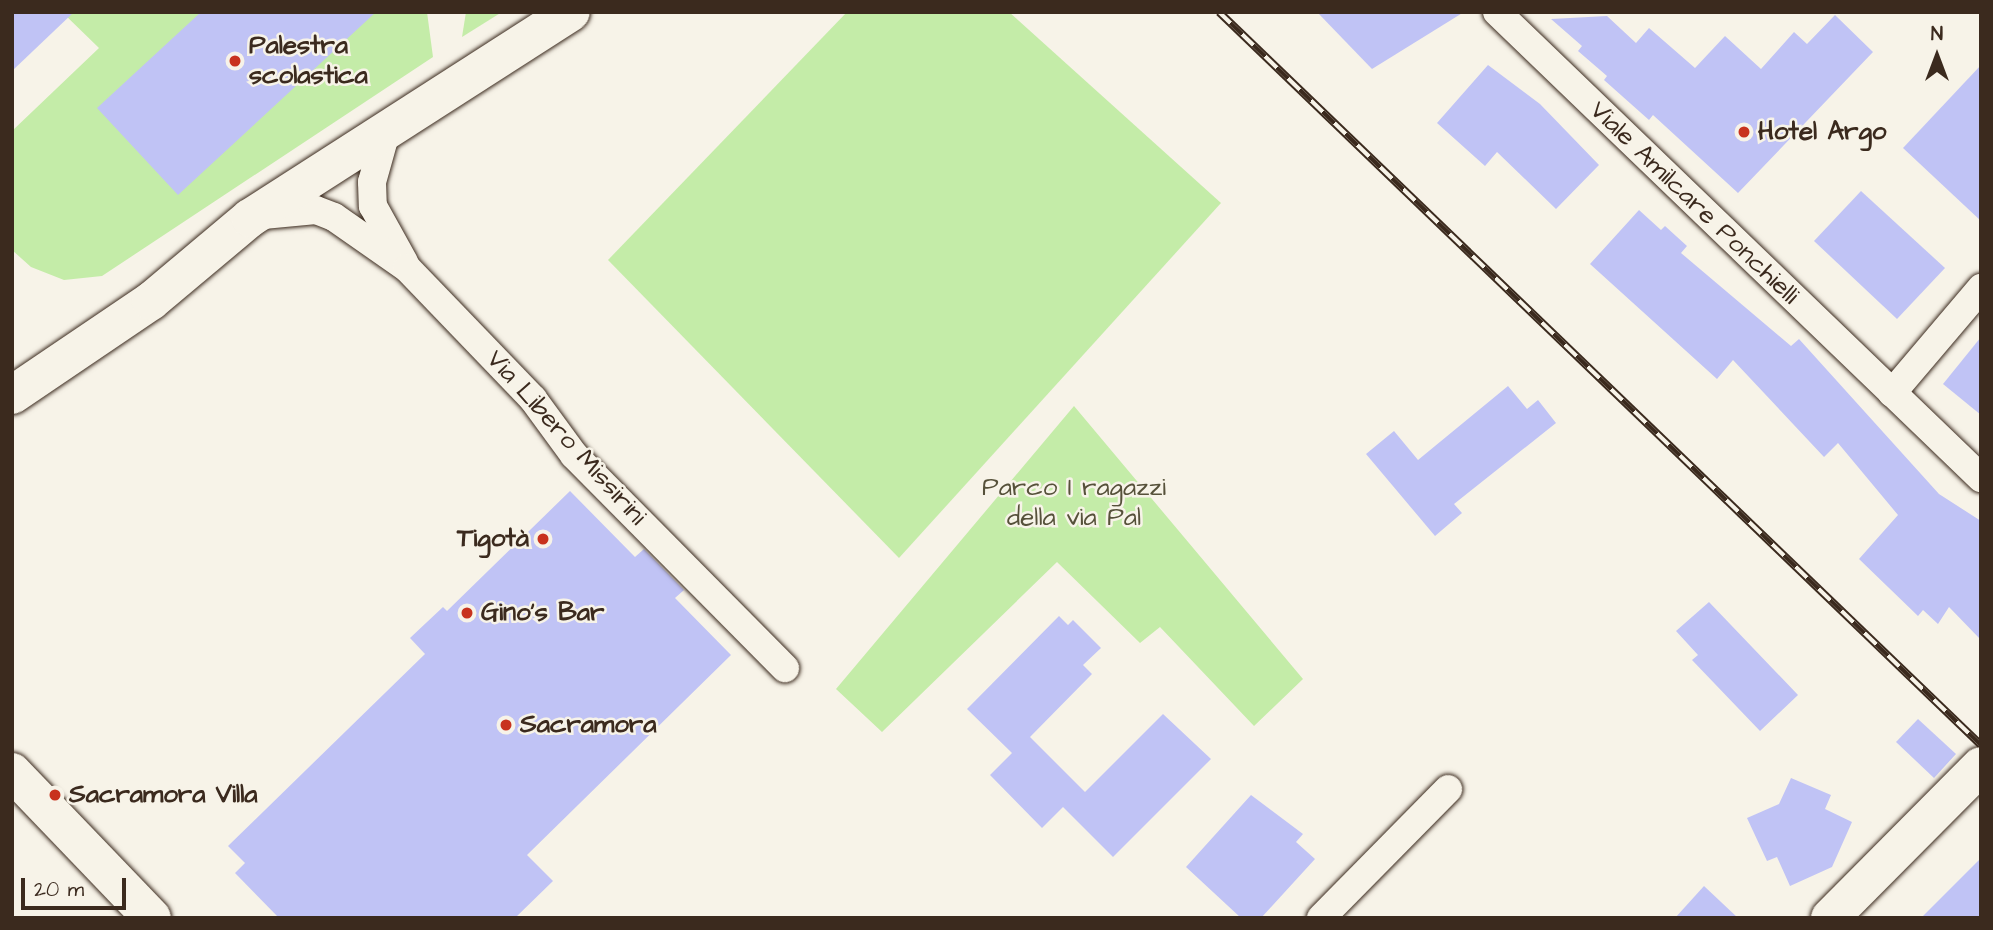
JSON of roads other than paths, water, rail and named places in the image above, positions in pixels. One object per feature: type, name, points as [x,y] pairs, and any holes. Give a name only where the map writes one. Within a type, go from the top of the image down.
[{"type":"street","name":"Via Libero Missirini","points":[[12,395],[151,301],[250,218],[571,12]]},
{"type":"street","name":"Viale Amilcare Ponchielli","points":[[1497,12],[1981,478]]},
{"type":"street","name":"Via Libero Missirini","points":[[386,132],[372,182],[373,206],[407,268]]},
{"type":"street","name":"Via Libero Missirini","points":[[250,218],[284,211],[316,211],[354,230],[407,268],[533,399],[574,455],[785,668]]},
{"type":"street","name":"Via Libero Missirini","points":[[12,373],[96,317],[188,268]]},
{"type":"street","points":[[1892,393],[1981,288]]},
{"type":"street","points":[[1830,918],[1981,766]]},
{"type":"street","points":[[12,772],[152,918]]},
{"type":"street","points":[[1321,918],[1448,789]]},
{"type":"railway","points":[[1219,12],[1981,745]]},
{"type":"place","name":"Palestra scolastica","points":[[235,61]]},
{"type":"place","name":"Hotel Argo","points":[[1744,132]]},
{"type":"place","name":"Tigotà","points":[[543,539]]},
{"type":"place","name":"Gino's Bar","points":[[467,613]]},
{"type":"place","name":"Sacramora","points":[[506,725]]},
{"type":"place","name":"Sacramora Villa","points":[[55,795]]},
{"type":"park label","name":"Parco I ragazzi della via Pal","points":[[1074,503]]}]
